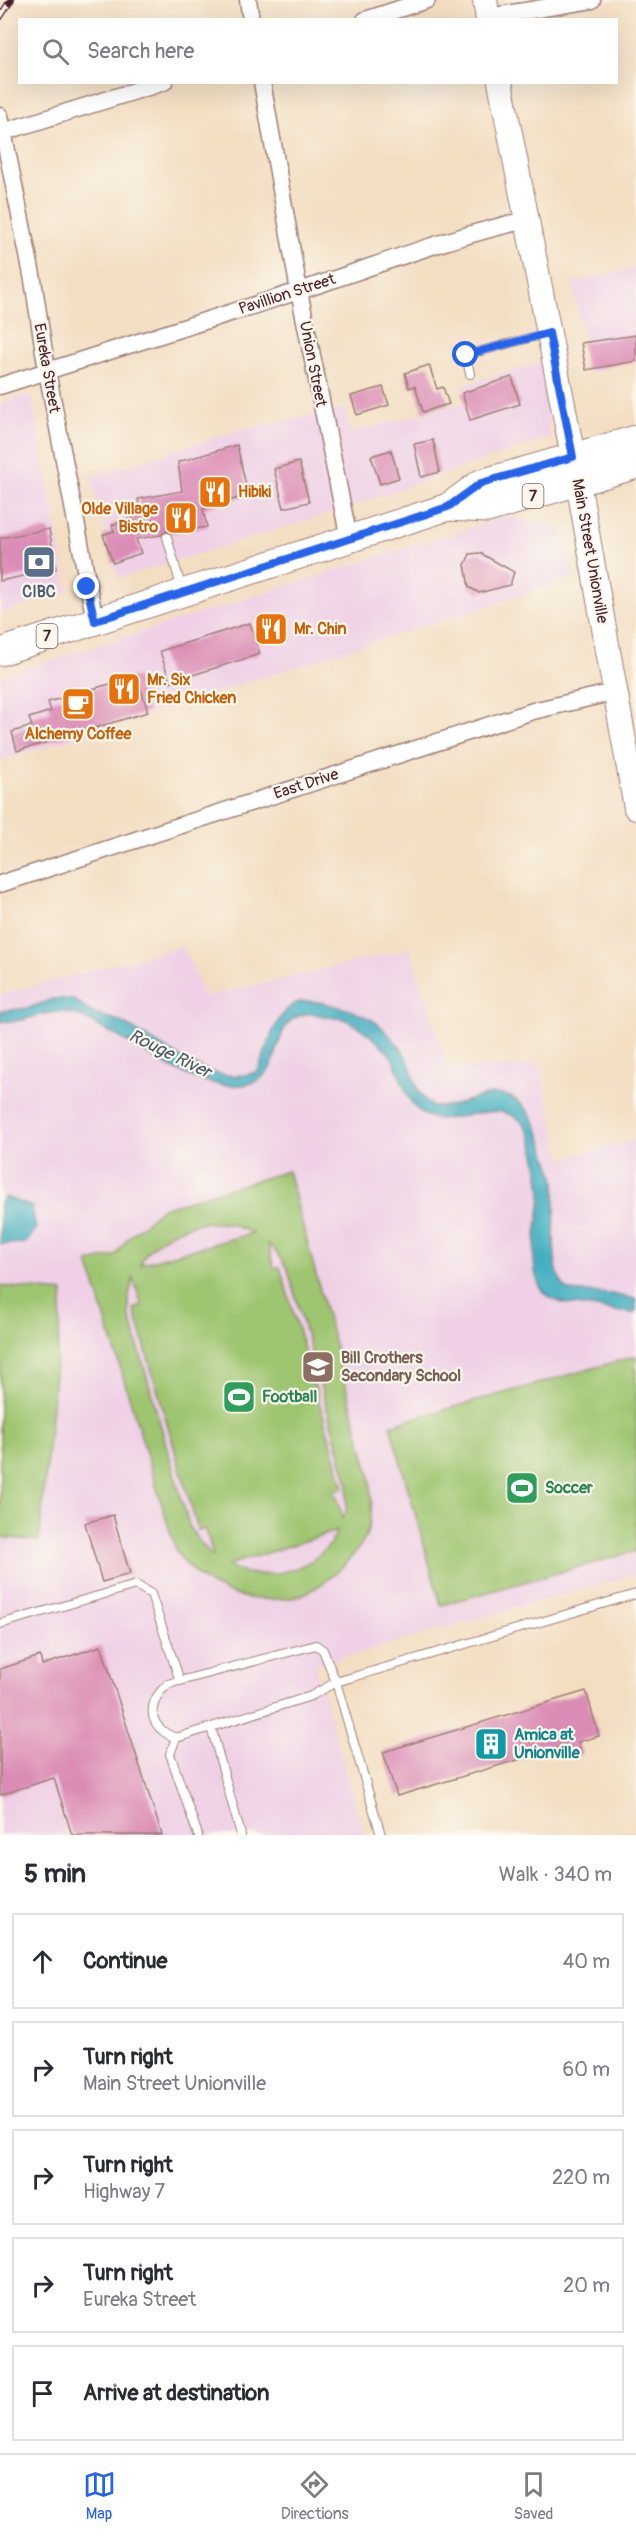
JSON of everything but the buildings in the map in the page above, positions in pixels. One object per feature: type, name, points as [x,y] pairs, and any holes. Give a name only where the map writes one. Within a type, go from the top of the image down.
[{"type":"main road","name":"Main Street Unionville","points":[[500,84],[576,469],[636,808]]},
{"type":"main road","name":"7","points":[[576,469],[636,439]]},
{"type":"main road","name":"7","points":[[0,652],[448,507],[481,483],[576,469],[636,465]]},
{"type":"street","points":[[248,0],[251,18]]},
{"type":"street","points":[[371,18],[427,0]]},
{"type":"street","points":[[487,12],[592,0]]},
{"type":"street","points":[[2,124],[156,84]]},
{"type":"street","name":"Union Street","points":[[262,84],[298,291],[349,539]]},
{"type":"street","name":"Eureka Street","points":[[2,124],[95,621]]},
{"type":"street","name":"Pavillion Street","points":[[0,386],[446,241],[488,228],[527,220]]},
{"type":"street","name":"East Drive","points":[[0,884],[478,728],[533,711],[614,692]]},
{"type":"lane","points":[[470,374],[466,355],[549,333]]},
{"type":"lane","points":[[167,537],[183,593]]},
{"type":"lane","points":[[0,1624],[136,1586],[151,1594],[180,1681]]},
{"type":"lane","points":[[381,1835],[336,1682],[323,1650],[316,1645],[168,1684],[156,1695],[152,1707],[157,1726],[163,1733],[176,1738],[311,1696],[336,1682],[636,1594]]},
{"type":"lane","points":[[211,1727],[241,1835]]},
{"type":"lane","points":[[176,1738],[170,1754],[198,1835]]},
{"type":"shaded area","points":[[636,268],[636,359],[591,373],[572,283]]},
{"type":"shaded area","points":[[543,362],[550,437],[334,512],[118,578],[91,477],[242,429],[345,409],[350,433],[465,402],[462,385]]},
{"type":"shaded area","points":[[31,394],[68,591],[0,614],[0,404]]},
{"type":"shaded area","points":[[507,516],[562,529],[574,578],[0,761],[0,677]]},
{"type":"shaded area","name":"Bill Crothers Secondary School","points":[[183,946],[205,997],[410,949],[449,1069],[539,1064],[562,1159],[636,1139],[636,1574],[315,1665],[364,1835],[0,1835],[0,995]]},
{"type":"green space","points":[[288,1171],[370,1476],[372,1496],[368,1530],[357,1550],[326,1580],[296,1597],[263,1599],[233,1594],[207,1582],[196,1574],[176,1551],[88,1262],[115,1256],[129,1237],[163,1208]],"holes":[[[204,1222],[230,1224],[253,1233],[140,1264],[151,1247],[159,1241],[175,1231]],[[268,1244],[288,1270],[348,1483],[346,1512],[343,1518],[335,1491],[344,1488],[280,1267],[274,1268]],[[133,1278],[142,1306],[134,1309],[198,1530],[206,1529],[213,1556],[190,1529],[129,1314],[129,1295]],[[337,1531],[330,1544],[319,1555],[290,1570],[273,1574],[257,1574],[241,1571],[228,1565]]]},
{"type":"green space","points":[[0,1286],[63,1292],[39,1541],[0,1537]]},
{"type":"green space","name":"Soccer","points":[[636,1356],[636,1551],[441,1605],[390,1425]]},
{"type":"water","name":"Rouge River","points":[[52,999],[75,1001],[91,1012],[116,1020],[203,1069],[240,1076],[258,1071],[279,1020],[284,1012],[298,1003],[320,1002],[374,1021],[400,1047],[420,1093],[432,1107],[452,1106],[485,1095],[498,1094],[513,1099],[527,1110],[541,1136],[554,1178],[555,1256],[562,1282],[569,1291],[612,1294],[636,1299],[636,1313],[565,1303],[551,1298],[542,1289],[534,1265],[540,1186],[532,1139],[522,1122],[511,1115],[498,1112],[447,1119],[425,1115],[409,1099],[390,1055],[353,1023],[311,1014],[293,1019],[285,1028],[271,1067],[262,1078],[248,1084],[225,1085],[208,1082],[175,1070],[73,1014],[60,1012],[0,1023],[0,1011],[29,1008]]},
{"type":"water","points":[[5,1197],[32,1207],[36,1229],[26,1243],[0,1244],[0,1202]]},
{"type":"railway","points":[[0,17],[11,0]]},
{"type":"place","name":"Hibiki","points":[[215,492]]},
{"type":"place","name":"Olde Village Bistro","points":[[181,518]]},
{"type":"place","name":"CIBC","points":[[39,562]]},
{"type":"place","name":"Mr. Chin","points":[[271,629]]},
{"type":"place","name":"Mr. Six Fried Chicken","points":[[124,689]]},
{"type":"place","name":"Alchemy Coffee","points":[[78,704]]},
{"type":"place","name":"Bill Crothers Secondary School","points":[[318,1367]]},
{"type":"place","name":"Football","points":[[239,1397]]},
{"type":"place","name":"Soccer","points":[[522,1488]]},
{"type":"place","name":"Amica at Unionville","points":[[491,1744]]},
{"type":"route","points":[[87,587],[95,621],[448,507],[481,483],[573,457],[549,333],[466,355]]}]
